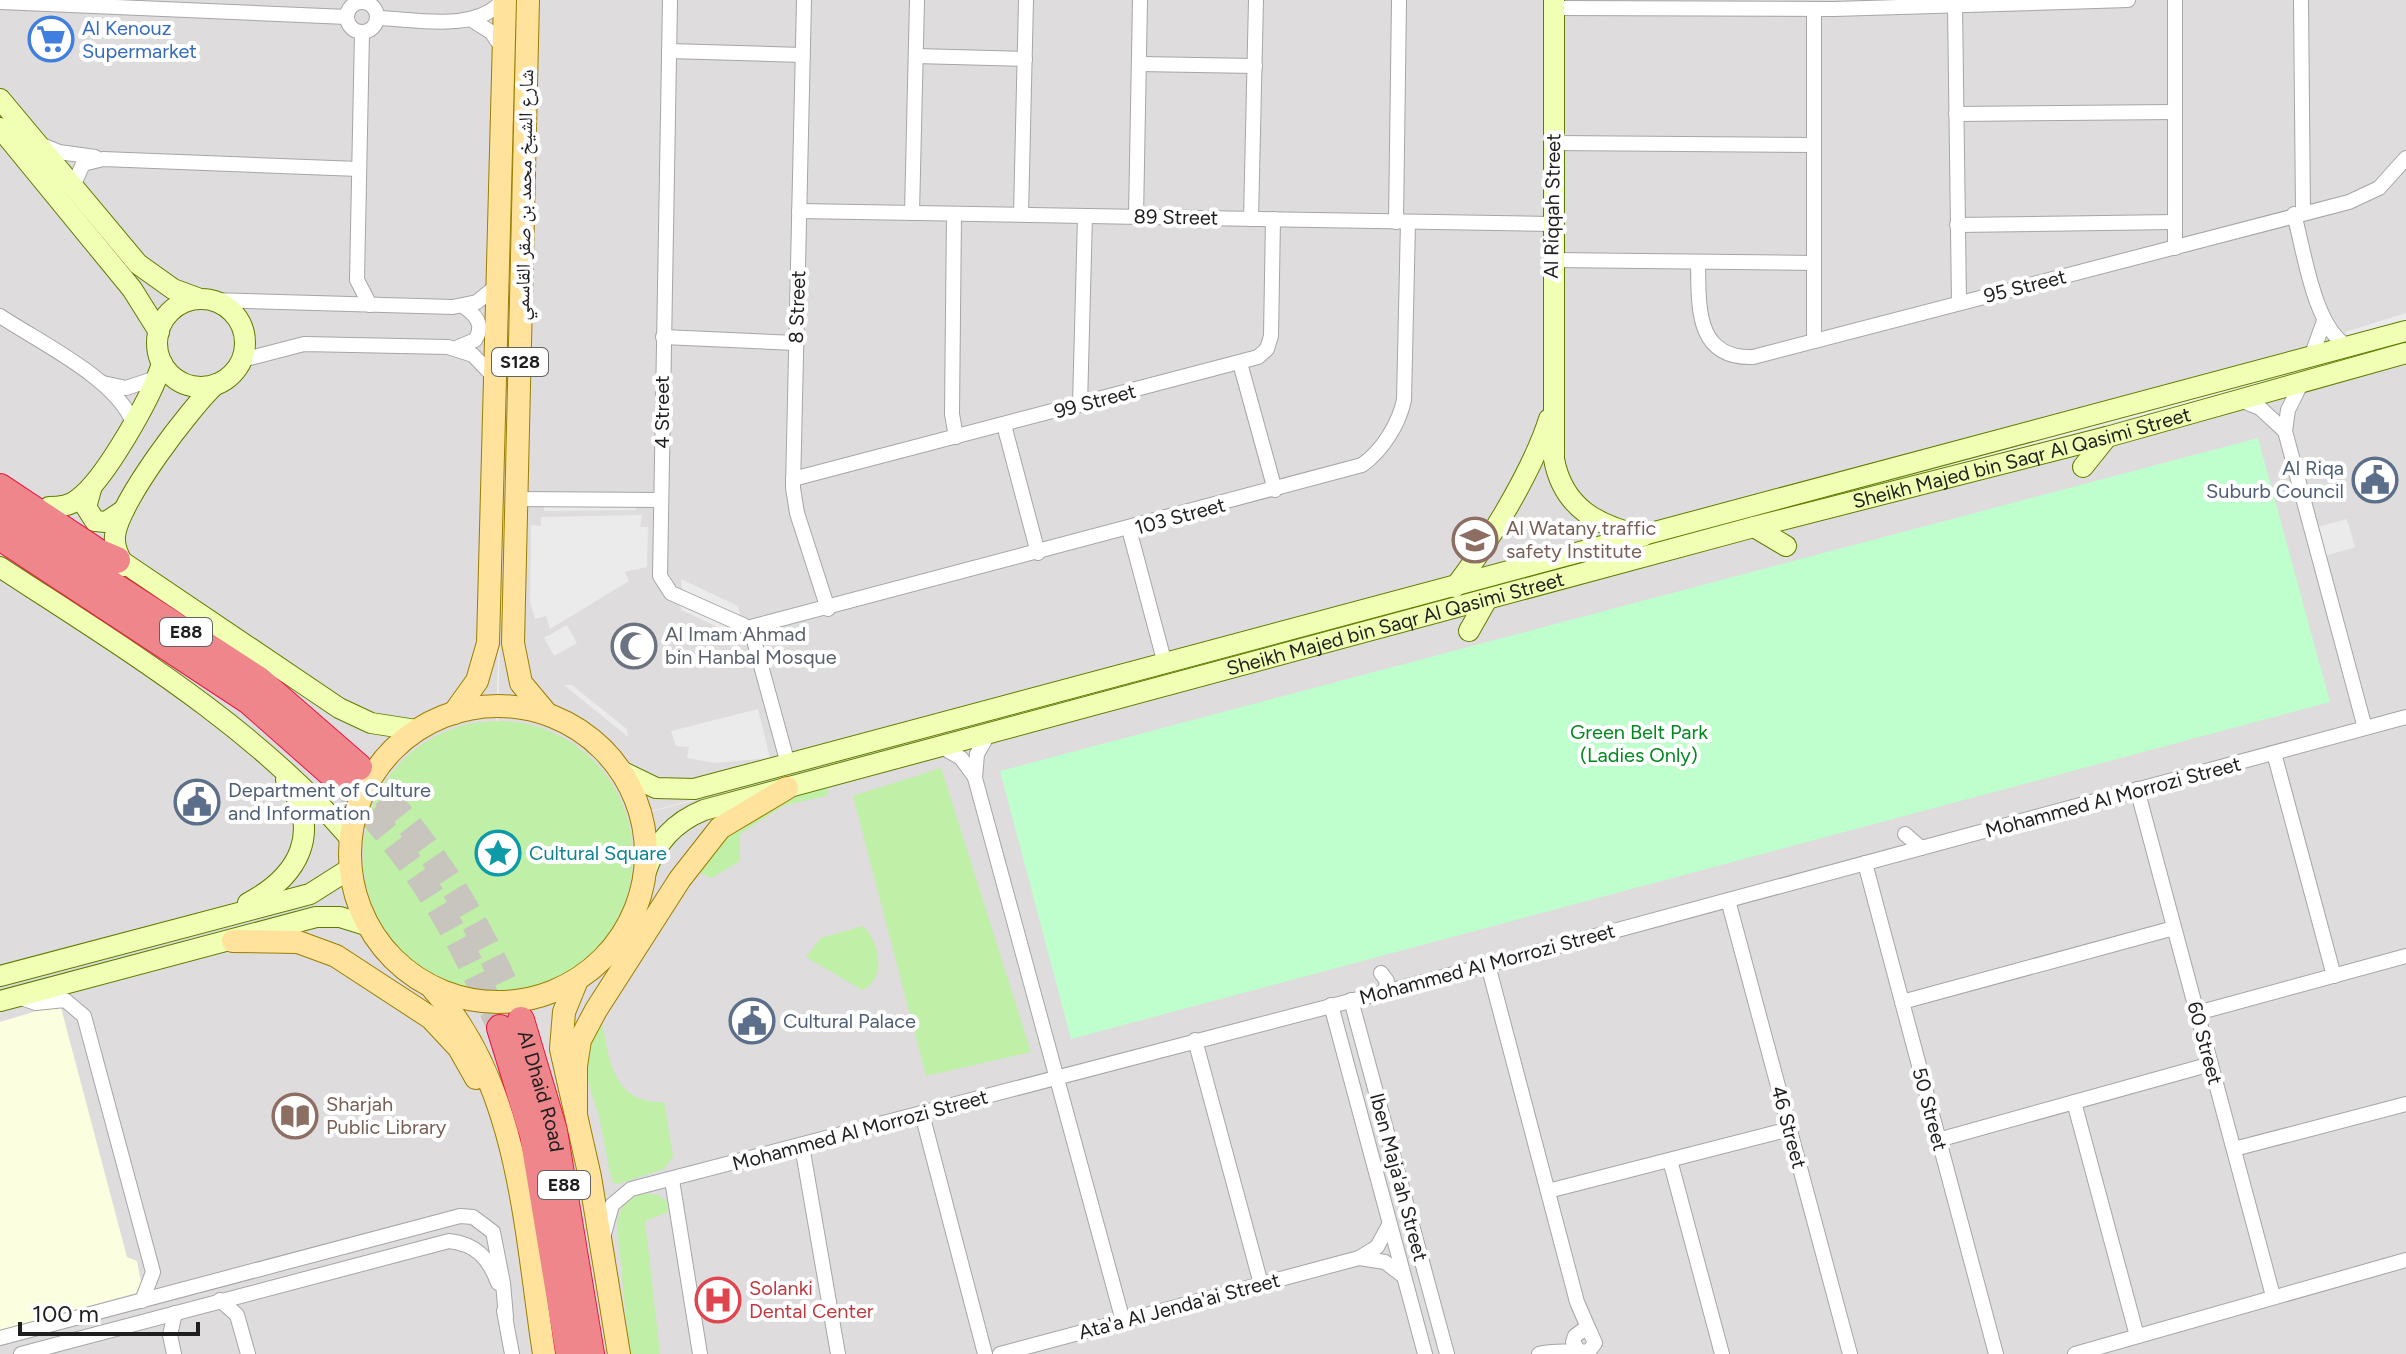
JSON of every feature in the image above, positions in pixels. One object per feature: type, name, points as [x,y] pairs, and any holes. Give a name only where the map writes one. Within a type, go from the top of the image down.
[{"type":"highway","points":[[0,487],[98,552],[121,563]]},
{"type":"highway","name":"E88","points":[[0,512],[259,680],[351,776],[215,677],[0,537]]},
{"type":"highway","name":"Al Dhaid Road","points":[[569,1354],[533,1135],[511,1024],[554,1131],[591,1354]]},
{"type":"main road","name":"شارع الشيخ محمد بن صقر القاسمي","points":[[454,713],[477,681],[488,643],[500,283],[504,0]]},
{"type":"main road","name":"شارع الشيخ محمد بن صقر القاسمي","points":[[528,0],[515,664],[526,692],[547,714]]},
{"type":"main road","name":"Al Riqqah Street","points":[[1554,4],[1552,411],[1555,469],[1573,503],[1597,522],[1647,536]]},
{"type":"main road","points":[[0,99],[149,273],[173,289],[227,308],[241,326],[244,337],[242,360],[230,376],[216,384],[183,420],[124,510],[114,540],[121,563]]},
{"type":"main road","points":[[0,128],[132,289],[159,332]]},
{"type":"main road","points":[[501,241],[507,264],[516,264],[523,254]]},
{"type":"main road","points":[[49,507],[73,503],[92,486],[133,423],[159,371],[159,332],[171,311],[204,300]]},
{"type":"main road","name":"Sheikh Majed bin Saqr Al Qasimi Street","points":[[621,771],[656,788],[681,791],[1842,484],[2406,331]]},
{"type":"main road","name":"Sheikh Majed bin Saqr Al Qasimi Street","points":[[645,874],[662,839],[692,815],[1754,527],[2107,437],[2406,353]]},
{"type":"main road","points":[[159,371],[169,373],[189,385],[216,384]]},
{"type":"main road","name":"Al Riqqah Street","points":[[1455,587],[1478,554],[1534,455],[1552,411]]},
{"type":"main road","points":[[2083,467],[2107,437]]},
{"type":"main road","points":[[0,476],[49,507],[121,563],[339,708],[371,723],[416,730]]},
{"type":"main road","points":[[1814,513],[1823,503],[1847,495],[1848,488],[1842,484]]},
{"type":"main road","points":[[92,486],[86,507],[95,521],[106,522],[124,510]]},
{"type":"main road","points":[[1754,527],[1786,546]]},
{"type":"main road","points":[[0,567],[193,695],[267,753],[351,839]]},
{"type":"main road","points":[[1469,631],[1486,601]]},
{"type":"main road","points":[[1111,703],[1107,697],[1110,688],[1153,673],[1165,664]]},
{"type":"main road","points":[[430,985],[473,999],[519,1001],[549,993],[577,980],[595,967],[623,935],[641,895],[645,874],[645,829],[639,808],[621,771],[594,741],[547,714],[500,706],[454,713],[416,730],[399,744],[371,777],[355,818],[351,839],[351,868],[357,898],[369,926],[395,960],[430,985],[460,1021],[484,1064],[501,1112],[513,1167],[544,1354]]},
{"type":"main road","points":[[224,916],[277,886],[293,868],[302,846],[304,823],[298,800],[267,753]]},
{"type":"main road","points":[[576,1113],[577,1053],[586,1029],[680,879],[720,828],[787,788]]},
{"type":"main road","points":[[0,976],[310,894],[351,868]]},
{"type":"main road","points":[[8,998],[325,916],[369,926]]},
{"type":"main road","points":[[233,941],[284,940],[324,950],[431,1018],[470,1066],[513,1167]]},
{"type":"main road","points":[[577,980],[564,1012],[561,1049],[576,1113],[619,1354]]},
{"type":"street","points":[[378,18],[472,20],[491,12],[504,0]]},
{"type":"street","name":"4 Street","points":[[670,0],[660,576],[663,586],[671,593],[747,628]]},
{"type":"street","name":"8 Street","points":[[804,0],[793,479],[797,513],[828,609]]},
{"type":"street","points":[[912,213],[917,0]]},
{"type":"street","points":[[1021,214],[1026,0]]},
{"type":"street","points":[[1136,217],[1140,0]]},
{"type":"street","points":[[1251,219],[1256,0]]},
{"type":"street","points":[[1399,0],[1402,222]]},
{"type":"street","points":[[1554,4],[1814,9],[1925,3],[1955,5],[2128,0]]},
{"type":"street","points":[[2175,0],[2175,248]]},
{"type":"street","points":[[2301,0],[2298,213],[2324,321],[2333,337],[2349,347]]},
{"type":"street","points":[[363,1],[375,9],[378,18],[374,27],[362,32],[353,29],[347,17],[354,5],[363,1]]},
{"type":"street","points":[[0,2],[117,3],[347,17]]},
{"type":"street","points":[[1955,5],[1959,303]]},
{"type":"street","points":[[1814,9],[1814,341]]},
{"type":"street","points":[[472,20],[491,32],[504,50]]},
{"type":"street","points":[[362,32],[357,280],[370,305]]},
{"type":"street","points":[[669,51],[803,55]]},
{"type":"street","points":[[916,56],[1025,59]]},
{"type":"street","points":[[1139,64],[1255,66]]},
{"type":"street","points":[[1956,114],[2175,112]]},
{"type":"street","points":[[36,142],[59,152],[103,159],[359,169]]},
{"type":"street","points":[[1553,143],[1814,145]]},
{"type":"street","name":"95 Street","points":[[1698,262],[1701,320],[1707,334],[1723,350],[1753,357],[2175,248],[2369,194],[2384,184],[2406,158]]},
{"type":"street","points":[[73,186],[83,164],[103,159]]},
{"type":"street","name":"89 Street","points":[[799,211],[1552,224]]},
{"type":"street","points":[[954,214],[952,414],[956,437]]},
{"type":"street","points":[[1080,405],[1085,216]]},
{"type":"street","name":"99 Street","points":[[793,479],[1258,357],[1270,343],[1273,219]]},
{"type":"street","name":"103 Street","points":[[747,628],[1362,465],[1379,449],[1400,416],[1405,393],[1402,222]]},
{"type":"street","points":[[1957,225],[2175,222]]},
{"type":"street","points":[[1552,260],[1813,263]]},
{"type":"street","points":[[341,304],[357,280]]},
{"type":"street","points":[[204,300],[463,306],[484,299],[500,283]]},
{"type":"street","points":[[455,348],[475,340],[480,329],[477,317],[463,306]]},
{"type":"street","points":[[0,316],[103,383],[122,402],[133,423]]},
{"type":"street","points":[[2311,357],[2324,321]]},
{"type":"street","points":[[663,337],[796,343]]},
{"type":"street","points":[[242,360],[280,348],[313,343],[455,348],[480,360],[497,381]]},
{"type":"street","points":[[1240,363],[1275,490]]},
{"type":"street","points":[[103,383],[126,388],[159,371]]},
{"type":"street","points":[[2302,382],[2291,400],[2285,431],[2365,728]]},
{"type":"street","points":[[2239,400],[2260,408],[2285,431]]},
{"type":"street","points":[[1004,425],[1038,553]]},
{"type":"street","points":[[516,499],[661,500]]},
{"type":"street","points":[[1129,529],[1165,664]]},
{"type":"street","points":[[747,628],[755,639],[788,764]]},
{"type":"street","name":"Mohammed Al Morrozi Street","points":[[601,1246],[610,1211],[620,1196],[631,1189],[1488,965],[2406,717]]},
{"type":"street","points":[[975,778],[977,754],[989,733]]},
{"type":"street","points":[[940,746],[961,758],[975,778],[1123,1321]]},
{"type":"street","points":[[2274,753],[2334,976]]},
{"type":"street","name":"60 Street","points":[[2137,789],[2273,1296]]},
{"type":"street","points":[[1905,834],[1921,848]]},
{"type":"street","name":"50 Street","points":[[1865,863],[1996,1354]]},
{"type":"street","name":"46 Street","points":[[1728,900],[1850,1354]]},
{"type":"street","points":[[1902,1002],[2174,928]]},
{"type":"street","points":[[2197,1013],[2406,956]]},
{"type":"street","points":[[1488,965],[1577,1302],[1585,1344],[1546,1352]]},
{"type":"street","points":[[1381,973],[1387,981],[1385,991]]},
{"type":"street","points":[[8,998],[36,1003],[65,1000],[84,1016],[153,1272],[142,1301]]},
{"type":"street","name":"Iben Maja'ah Street","points":[[1351,1000],[1447,1354]]},
{"type":"street","name":"Iben Maja'ah Street","points":[[1331,1005],[1425,1354]]},
{"type":"street","points":[[1195,1040],[1261,1284]]},
{"type":"street","points":[[1938,1140],[2211,1064]]},
{"type":"street","points":[[2074,1102],[2137,1336]]},
{"type":"street","points":[[2234,1149],[2406,1104]]},
{"type":"street","points":[[922,1114],[985,1354]]},
{"type":"street","points":[[1548,1191],[1790,1129]]},
{"type":"street","points":[[802,1146],[838,1354]]},
{"type":"street","points":[[1670,1160],[1722,1354]]},
{"type":"street","points":[[672,1180],[700,1354]]},
{"type":"street","points":[[0,1338],[443,1218],[473,1217],[493,1232],[497,1244],[512,1354]]},
{"type":"street","points":[[1359,1258],[1377,1247],[1389,1225]]},
{"type":"street","points":[[21,1354],[436,1243],[462,1243],[474,1248],[492,1267],[506,1317]]},
{"type":"street","points":[[273,1285],[281,1276],[297,1270],[298,1258]]},
{"type":"street","points":[[1359,1258],[1385,1262],[1403,1276]]},
{"type":"street","name":"Ata'a Al Jenda'ai Street","points":[[1000,1354],[1050,1348],[1123,1321],[1359,1258]]},
{"type":"street","points":[[2075,1354],[2116,1348],[2137,1336],[2406,1260]]},
{"type":"street","points":[[153,1272],[178,1291]]},
{"type":"street","points":[[220,1300],[237,1315],[248,1354]]},
{"type":"street","points":[[174,1354],[170,1335],[175,1313]]},
{"type":"shaded area","points":[[0,0],[2406,0],[2406,341],[1838,481],[601,825],[2406,345],[2406,1354],[598,1354],[498,864],[505,970],[580,1354],[0,1354]],"holes":[[[502,527],[497,772],[497,697]]]},
{"type":"shaded area","points":[[2406,313],[2406,325],[2349,340],[2345,332]]},
{"type":"shaded area","points":[[544,492],[636,492],[636,510],[544,511]]},
{"type":"shaded area","points":[[642,515],[640,527],[648,527],[647,567],[625,572],[629,581],[550,629],[546,616],[535,619],[530,602],[531,525],[541,526],[541,517]]},
{"type":"shaded area","points":[[2347,519],[2355,547],[2325,556],[2317,527]]},
{"type":"shaded area","points":[[681,579],[738,606],[741,619],[682,590]]},
{"type":"shaded area","points":[[680,599],[757,634],[748,641],[681,610]]},
{"type":"shaded area","points":[[567,625],[577,643],[554,656],[544,638]]},
{"type":"shaded area","points":[[564,685],[572,685],[627,729],[628,737]]},
{"type":"shaded area","points":[[758,709],[770,758],[714,763],[687,758],[689,747],[676,746],[671,731]]},
{"type":"shaded area","points":[[60,1004],[127,1257],[137,1261],[141,1282],[136,1293],[0,1330],[0,1022]]},
{"type":"green space","name":"Green Belt Park (Ladies Only)","points":[[2258,438],[2330,702],[1071,1039],[1000,771]]},
{"type":"green space","points":[[498,721],[550,731],[584,752],[602,770],[623,804],[633,856],[623,908],[602,942],[584,960],[550,981],[498,991],[446,981],[412,960],[394,942],[373,908],[363,856],[373,804],[394,770],[412,752],[446,731]]},
{"type":"green space","points":[[941,768],[1031,1052],[926,1076],[853,796]]},
{"type":"green space","points":[[826,786],[829,795],[783,806],[740,834],[740,861],[712,878],[701,874],[699,862],[710,849],[782,797]]},
{"type":"green space","points":[[863,926],[874,941],[878,969],[870,985],[862,990],[806,957],[821,938]]},
{"type":"green space","points":[[603,1026],[612,1067],[625,1089],[648,1101],[664,1102],[673,1156],[664,1169],[618,1184],[612,1182],[599,1116],[584,1069],[593,1027]]},
{"type":"green space","points":[[644,1193],[658,1195],[667,1202],[668,1212],[645,1221],[660,1354],[630,1354],[617,1227],[624,1205]]},
{"type":"tunnel","points":[[359,767],[410,826],[452,886],[488,950],[521,1020]]},
{"type":"tunnel","points":[[343,784],[393,840],[434,898],[452,928],[500,1028]]},
{"type":"place","name":"Al Kenouz Supermarket","points":[[51,39]]},
{"type":"place","name":"Al Riqa Suburb Council","points":[[2375,480]]},
{"type":"place","name":"Al Watany traffic safety Institute","points":[[1475,540]]},
{"type":"place","name":"Al Imam Ahmad bin Hanbal Mosque","points":[[634,646]]},
{"type":"place","name":"Department of Culture and Information","points":[[197,802]]},
{"type":"place","name":"Cultural Square","points":[[498,853]]},
{"type":"place","name":"Cultural Palace","points":[[752,1021]]},
{"type":"place","name":"Sharjah Public Library","points":[[295,1116]]},
{"type":"place","name":"Solanki Dental Center","points":[[718,1300]]}]
